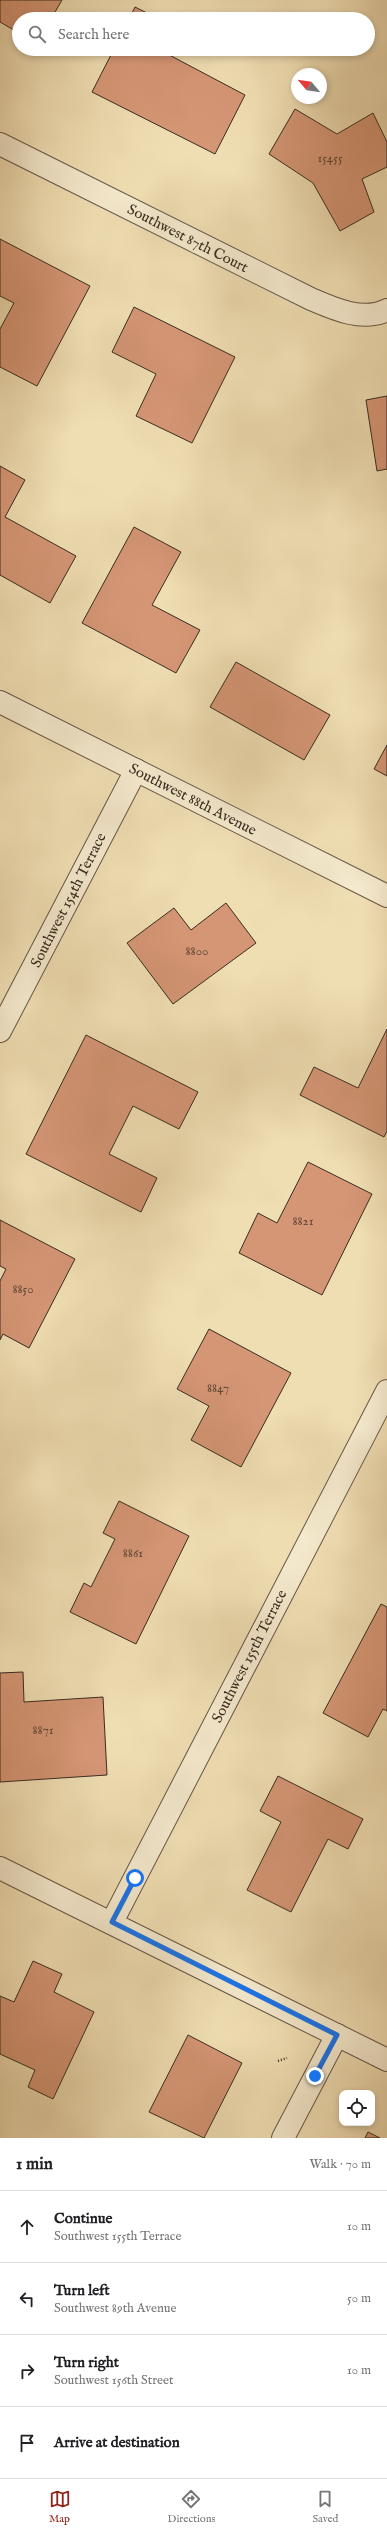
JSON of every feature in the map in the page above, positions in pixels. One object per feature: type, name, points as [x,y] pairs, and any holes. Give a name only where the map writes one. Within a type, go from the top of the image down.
[{"type":"street","name":"Southwest 87th Court","points":[[0,144],[311,299],[349,313],[366,315],[384,311]]},
{"type":"street","name":"Southwest 88th Avenue","points":[[0,702],[387,896]]},
{"type":"street","name":"Southwest 154th Terrace","points":[[0,1031],[136,770]]},
{"type":"street","name":"Southwest 155th Terrace","points":[[112,1922],[387,1391]]},
{"type":"street","points":[[0,1868],[112,1922],[387,2060]]},
{"type":"street","points":[[283,2138],[337,2035]]},
{"type":"path","points":[[278,2061],[287,2058]]},
{"type":"building","points":[[0,0],[62,0],[55,12],[12,12],[12,29],[0,22]]},
{"type":"building","points":[[135,7],[145,12],[132,12]]},
{"type":"building","points":[[110,56],[171,56],[245,95],[215,154],[92,92]]},
{"type":"building","points":[[295,109],[337,134],[373,113],[387,142],[387,167],[362,179],[374,212],[340,231],[313,183],[269,154]]},
{"type":"building","points":[[0,239],[90,286],[37,386],[0,367],[0,329],[14,303],[0,296]]},
{"type":"building","points":[[134,307],[235,357],[192,443],[136,416],[156,374],[112,352]]},
{"type":"building","points":[[387,396],[387,469],[377,471],[366,400]]},
{"type":"building","points":[[0,466],[25,480],[5,517],[76,556],[50,603],[0,575]]},
{"type":"building","points":[[134,527],[181,552],[152,605],[200,630],[176,673],[82,623]]},
{"type":"building","points":[[236,662],[330,715],[304,760],[210,707]]},
{"type":"building","points":[[387,745],[387,776],[374,769]]},
{"type":"building","points":[[226,903],[256,943],[173,1004],[127,943],[174,908],[191,930]]},
{"type":"building","points":[[387,1029],[387,1131],[384,1137],[300,1095],[314,1067],[358,1088]]},
{"type":"building","points":[[86,1035],[198,1092],[179,1129],[133,1106],[109,1154],[157,1178],[141,1212],[26,1154]]},
{"type":"building","points":[[308,1162],[372,1194],[322,1295],[239,1253],[258,1213],[277,1223]]},
{"type":"building","points":[[0,1220],[75,1259],[29,1348],[3,1334],[0,1340],[0,1281],[6,1269],[0,1266]]},
{"type":"building","points":[[209,1329],[291,1373],[241,1467],[191,1440],[209,1406],[177,1389]]},
{"type":"building","points":[[119,1501],[189,1536],[136,1644],[70,1612],[84,1583],[91,1587],[115,1539],[103,1533]]},
{"type":"building","points":[[381,1604],[387,1607],[387,1711],[383,1709],[368,1737],[323,1713]]},
{"type":"building","points":[[23,1672],[24,1702],[103,1697],[107,1775],[0,1782],[0,1673]]},
{"type":"building","points":[[278,1776],[363,1819],[348,1849],[328,1839],[291,1912],[247,1890],[281,1822],[260,1811]]},
{"type":"building","points":[[33,1961],[62,1974],[54,1992],[94,2012],[53,2099],[28,2087],[35,2070],[0,2054],[0,1996],[14,2002]]},
{"type":"building","points":[[188,2035],[242,2063],[204,2138],[149,2112]]},
{"type":"building","points":[[368,2132],[380,2138],[365,2138]]},
{"type":"route","points":[[135,1878],[112,1922],[272,2004],[337,2035],[315,2076]]}]
